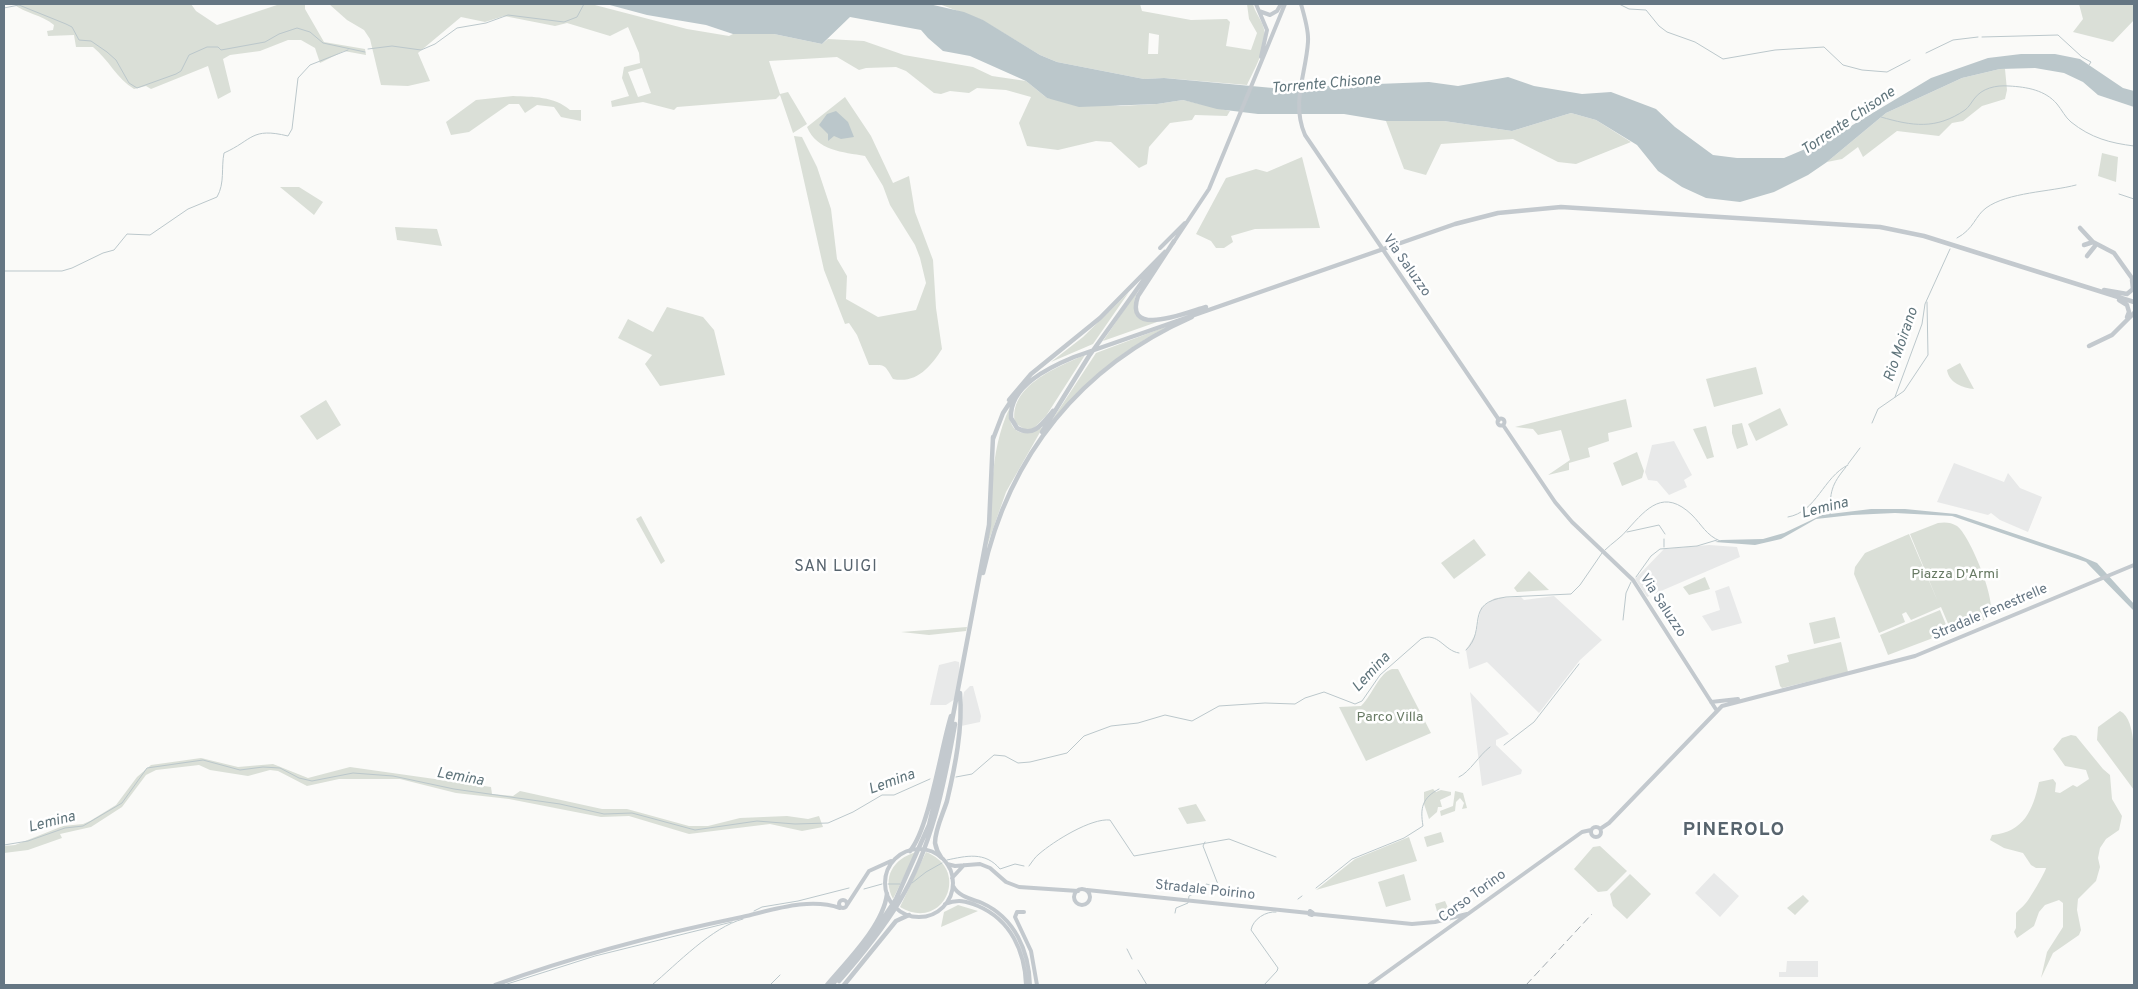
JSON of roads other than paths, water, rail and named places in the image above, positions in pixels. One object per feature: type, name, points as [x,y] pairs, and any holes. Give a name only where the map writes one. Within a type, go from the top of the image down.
[{"type":"highway","points":[[993,440],[1004,413],[1014,397],[1029,381],[1048,368],[1102,344],[1455,221],[1518,207],[1561,204],[1646,209],[1856,224],[1906,231],[2134,301]]},
{"type":"highway","points":[[2080,228],[2096,244],[2114,253],[2133,279],[2134,287],[2130,292],[2124,294],[2102,291]]},
{"type":"highway","points":[[1174,241],[1138,296],[1136,303],[1138,312],[1147,320],[1159,321],[1214,306]]},
{"type":"highway","points":[[2087,256],[2096,244]]},
{"type":"highway","points":[[834,985],[872,943],[886,917],[914,874],[942,789],[991,541],[1005,500],[1053,411],[1101,338],[1143,279],[1165,252]]},
{"type":"highway","points":[[925,841],[956,703],[990,518],[993,440],[1006,404],[1026,380],[1100,318],[1165,252]]},
{"type":"highway","points":[[2102,291],[2128,306],[2129,312],[2125,322]]},
{"type":"highway","points":[[1053,411],[1037,429],[1030,431],[1019,429],[1011,418],[1013,404],[1020,393],[1033,380],[1055,366],[1074,356],[1214,306]]},
{"type":"highway","points":[[1029,455],[1063,410],[1109,366],[1149,339],[1214,306]]},
{"type":"highway","points":[[2090,343],[2112,335],[2134,313]]},
{"type":"highway","points":[[940,857],[935,844],[957,747],[961,713],[960,693]]},
{"type":"highway","points":[[910,850],[915,844],[922,825],[956,703]]},
{"type":"highway","points":[[827,985],[875,924],[883,909],[887,894]]},
{"type":"highway","points":[[844,985],[896,921],[909,915]]},
{"type":"main road","points":[[1256,4],[1267,34],[1260,67]]},
{"type":"main road","points":[[1258,10],[1262,14],[1270,15],[1277,11],[1281,4]]},
{"type":"main road","points":[[1165,252],[1194,214],[1209,189],[1285,4]]},
{"type":"main road","name":"Via Saluzzo","points":[[1303,5],[1308,41],[1300,79],[1300,121],[1304,135],[1499,420],[1499,425],[1503,425],[1555,502],[1633,580],[1685,664],[1717,711]]},
{"type":"main road","points":[[1160,248],[1194,214]]},
{"type":"main road","name":"Stradale Fenestrelle","points":[[1742,700],[1916,656],[2134,565]]},
{"type":"main road","points":[[1711,702],[1742,700]]},
{"type":"main road","points":[[1600,829],[1595,827],[1591,830],[1591,834],[1595,837],[1600,834],[1600,829],[1609,823],[1717,711],[1727,704],[1742,700]]},
{"type":"main road","name":"Corso Torino","points":[[1369,985],[1582,832],[1591,830]]},
{"type":"main road","points":[[840,905],[845,908],[846,903],[857,890],[869,870],[894,860],[910,850],[926,850],[940,857],[947,864],[952,878],[952,885],[945,904]]},
{"type":"main road","points":[[894,860],[886,874],[887,894],[894,905],[909,915],[929,915],[945,904],[957,900],[968,902],[990,912],[1002,922],[1013,936],[1020,951],[1026,985]]},
{"type":"main road","points":[[947,864],[955,866],[965,864],[985,865],[1002,880],[1016,886],[1078,891],[1087,890],[1091,897]]},
{"type":"main road","points":[[952,878],[965,864]]},
{"type":"main road","points":[[878,867],[886,874]]},
{"type":"main road","points":[[952,885],[959,894],[984,904],[1008,923],[1025,950],[1030,985]]},
{"type":"main road","points":[[1065,890],[1074,897],[1077,903],[1083,906],[1099,890]]},
{"type":"main road","name":"Stradale Poirino","points":[[1087,890],[1406,924],[1427,923],[1468,914]]},
{"type":"main road","points":[[1074,897],[1078,891]]},
{"type":"main road","points":[[495,985],[682,930],[789,907],[825,904],[840,905],[846,903]]},
{"type":"main road","points":[[1024,912],[1017,912],[1015,917],[1031,951],[1037,985]]},
{"type":"waterway","points":[[368,49],[392,46],[421,50],[435,44],[457,28],[486,23],[508,15],[564,22],[577,17],[584,4]]},
{"type":"waterway","points":[[1619,4],[1629,9],[1646,10],[1659,26],[1667,32],[1695,42],[1723,59],[1775,50],[1824,47],[1843,65],[1862,70],[1887,72],[1910,60]]},
{"type":"waterway","points":[[4,8],[19,5],[72,27],[79,40],[91,41],[116,60],[129,83],[137,88],[176,74],[181,71],[189,55],[207,47],[218,47],[221,50],[265,42],[279,34],[297,28],[310,32],[323,43],[365,52]]},
{"type":"waterway","points":[[1982,37],[2058,35],[2082,57],[2091,62],[2089,65]]},
{"type":"waterway","points":[[1926,53],[1953,40],[1978,37]]},
{"type":"waterway","points":[[4,271],[62,271],[72,268],[103,253],[114,250],[127,234],[150,235],[188,209],[217,197],[222,181],[224,153],[259,134],[288,136],[292,129],[298,78],[310,65],[348,50]]},
{"type":"waterway","name":"Torrente Chisone","points":[[1881,117],[1914,124],[1944,121],[1965,110],[1977,95],[1985,90],[1999,86],[2016,86],[2029,88],[2047,95],[2057,104],[2069,120],[2078,128],[2093,136],[2134,146]]},
{"type":"waterway","name":"Rio Moirano","points":[[1957,238],[1971,227],[1982,211],[1995,203],[2017,196],[2076,185]]},
{"type":"waterway","name":"Rio Moirano","points":[[2119,194],[2134,199]]},
{"type":"waterway","name":"Rio Moirano","points":[[1895,397],[1922,324],[1925,304],[1950,249]]},
{"type":"waterway","name":"Rio Moirano","points":[[1872,423],[1878,409],[1904,391],[1928,355],[1927,302]]},
{"type":"waterway","name":"Rio Moirano","points":[[1848,464],[1860,448]]},
{"type":"waterway","name":"Rio Moirano","points":[[1788,517],[1798,514],[1813,502],[1832,477],[1848,465]]},
{"type":"waterway","name":"Rio Moirano","points":[[1830,515],[1832,489],[1846,467]]},
{"type":"waterway","name":"Lemina","points":[[1605,550],[1623,535],[1649,508],[1664,502],[1682,507],[1708,533],[1720,541]]},
{"type":"waterway","points":[[1627,532],[1659,525],[1665,534]]},
{"type":"waterway","points":[[1664,539],[1664,547]]},
{"type":"waterway","name":"Rio Moirano","points":[[1636,577],[1651,556],[1660,549],[1697,546],[1717,540]]},
{"type":"waterway","name":"Lemina","points":[[1466,650],[1472,642],[1480,611],[1485,605],[1493,600],[1506,597],[1571,594],[1580,585],[1602,553]]},
{"type":"waterway","name":"Rio Moirano","points":[[1623,620],[1626,593],[1631,582]]},
{"type":"waterway","name":"Lemina","points":[[956,777],[972,774],[994,755],[1005,756],[1018,763],[1030,762],[1067,753],[1084,736],[1111,726],[1138,723],[1165,715],[1192,721],[1219,706],[1265,703],[1295,704],[1305,698],[1324,692],[1355,704],[1362,701],[1380,675],[1421,639],[1427,637],[1437,639],[1449,649],[1459,653]]},
{"type":"waterway","points":[[1504,745],[1534,722],[1579,664]]},
{"type":"waterway","points":[[1459,777],[1490,747]]},
{"type":"waterway","name":"Lemina","points":[[4,845],[28,841],[65,828],[83,826],[122,803],[147,768],[203,760],[240,770],[263,767],[280,768],[299,778],[312,781],[353,773],[393,776],[454,789],[560,804],[604,814],[632,813],[695,830],[757,821],[795,824],[828,823],[853,812],[882,795],[894,795],[930,779]]},
{"type":"waterway","name":"Rio Moirano","points":[[1316,888],[1352,859],[1404,838],[1423,826],[1422,809],[1424,804],[1429,796],[1439,789]]},
{"type":"waterway","points":[[1029,866],[1038,855],[1063,837],[1083,826],[1102,820],[1110,820],[1134,856],[1229,839],[1276,857]]},
{"type":"waterway","name":"Rio Moirano","points":[[1175,913],[1176,908],[1188,903],[1189,896],[1205,888],[1206,884],[1219,887],[1203,846],[1205,842]]},
{"type":"waterway","points":[[947,860],[975,856],[988,859],[1000,869],[1015,864],[1024,866]]},
{"type":"waterway","points":[[912,883],[942,863]]},
{"type":"waterway","points":[[864,889],[882,884]]},
{"type":"waterway","points":[[888,884],[900,884]]},
{"type":"waterway","points":[[754,911],[762,907],[798,901],[849,888]]},
{"type":"waterway","points":[[1298,899],[1302,896]]},
{"type":"waterway","name":"Rio Moirano","points":[[1264,985],[1278,968],[1251,930],[1254,922],[1260,916],[1276,912]]},
{"type":"waterway","points":[[652,985],[707,938],[731,923],[743,919]]},
{"type":"waterway","points":[[504,985],[595,956],[732,922]]},
{"type":"waterway","name":"Rio Moirano","points":[[1127,949],[1132,959]]},
{"type":"waterway","name":"Rio Moirano","points":[[1138,970],[1147,985]]},
{"type":"waterway","points":[[770,985],[780,975]]},
{"type":"railway","points":[[1526,985],[1592,914]]},
{"type":"district","name":"SAN LUIGI","points":[[836,568]]},
{"type":"district","name":"PINEROLO","points":[[1734,831]]},
{"type":"park label","name":"Piazza D'Armi","points":[[1955,575]]},
{"type":"park label","name":"Parco Villa","points":[[1390,718]]}]
